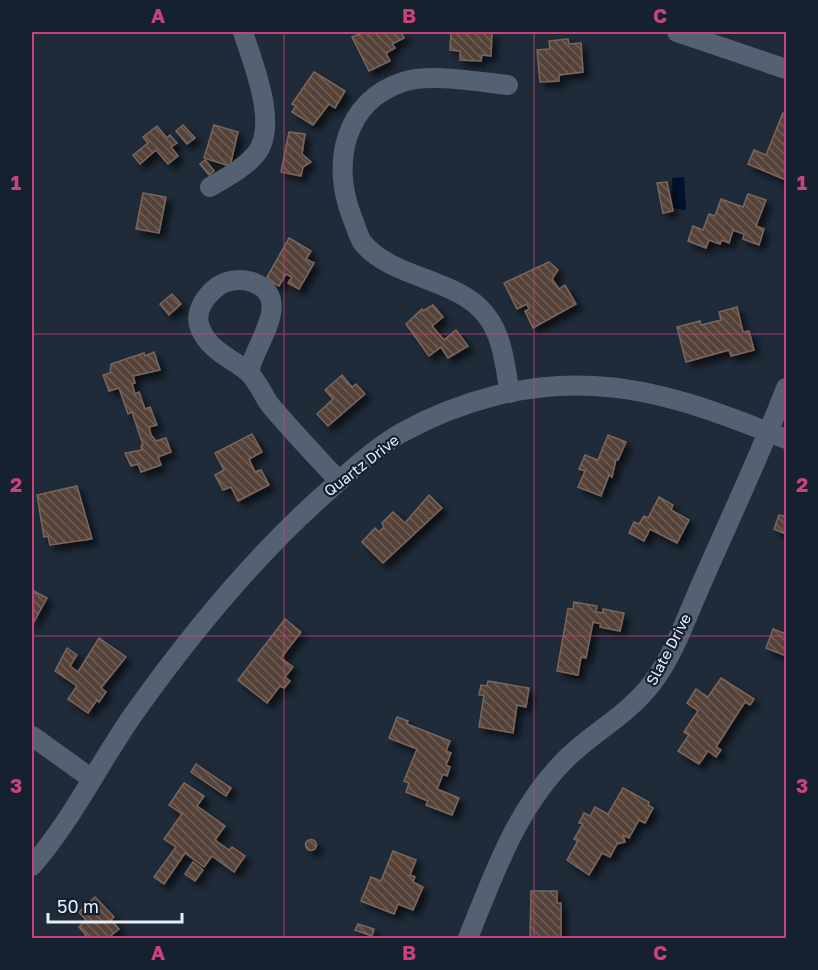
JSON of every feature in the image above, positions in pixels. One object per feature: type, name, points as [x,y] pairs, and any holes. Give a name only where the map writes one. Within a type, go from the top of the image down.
[{"type":"street","points":[[210,187],[240,169],[257,152],[266,133],[265,112],[243,32]]},
{"type":"street","points":[[677,32],[786,69]]},
{"type":"street","points":[[508,85],[451,79],[405,81],[379,94],[366,107],[344,145],[340,168],[343,194],[362,242],[383,258],[469,299],[485,314],[495,328],[510,393]]},
{"type":"street","points":[[249,373],[250,361],[271,318],[272,303],[264,289],[251,282],[235,280],[221,284],[210,292],[198,314],[201,330],[229,361],[249,373],[270,405],[339,481]]},
{"type":"street","name":"Quartz Drive","points":[[32,866],[53,841],[182,646],[255,562],[302,514],[369,455],[410,429],[441,413],[472,402],[510,393],[552,387],[594,386],[665,397],[704,408],[778,435]]},
{"type":"street","name":"Slate Drive","points":[[468,939],[506,847],[522,815],[542,786],[569,756],[628,710],[654,681],[778,435],[786,388]]},
{"type":"street","points":[[32,736],[92,779]]},
{"type":"water","points":[[684,177],[686,210],[673,208],[672,178]]},
{"type":"building","points":[[365,32],[401,32],[404,38],[392,44],[395,48],[386,53],[390,61],[369,71],[352,37]]},
{"type":"building","points":[[451,32],[492,32],[491,56],[482,55],[481,61],[460,60],[460,51],[450,50]]},
{"type":"building","points":[[568,39],[569,44],[581,43],[583,72],[559,75],[559,81],[540,82],[537,50],[550,49],[549,41]]},
{"type":"building","points":[[314,72],[345,91],[335,108],[329,104],[313,125],[292,112],[296,106],[292,104]]},
{"type":"building","points":[[783,113],[786,115],[786,180],[748,164],[754,150],[766,155]]},
{"type":"building","points":[[183,125],[195,138],[187,144],[176,131]]},
{"type":"building","points":[[214,125],[238,132],[230,166],[204,158]]},
{"type":"building","points":[[157,126],[167,138],[170,135],[177,143],[171,147],[178,156],[168,164],[156,150],[140,164],[133,155],[148,143],[143,137]]},
{"type":"building","points":[[289,132],[305,134],[302,154],[311,162],[303,167],[301,176],[281,172]]},
{"type":"building","points":[[205,160],[214,171],[209,175],[200,164]]},
{"type":"building","points":[[667,182],[673,211],[663,213],[657,183]]},
{"type":"building","points":[[143,193],[166,197],[159,233],[136,229]]},
{"type":"building","points":[[748,194],[766,200],[756,226],[764,229],[759,245],[743,239],[744,234],[733,230],[729,243],[722,240],[720,244],[709,240],[706,248],[688,241],[693,226],[703,230],[709,214],[715,216],[721,199],[743,207]]},
{"type":"building","points":[[289,238],[311,251],[306,259],[314,263],[299,289],[288,283],[292,277],[286,274],[279,286],[266,279]]},
{"type":"building","points":[[549,262],[558,270],[552,279],[559,289],[565,285],[576,304],[533,328],[525,311],[529,309],[527,304],[517,309],[504,283]]},
{"type":"building","points":[[172,294],[181,304],[169,315],[160,304]]},
{"type":"building","points":[[433,305],[443,317],[432,326],[444,340],[456,330],[468,346],[448,358],[441,347],[429,356],[406,324],[422,309],[423,311]]},
{"type":"building","points":[[737,307],[743,332],[749,331],[754,350],[731,356],[729,350],[686,362],[677,327],[700,321],[701,325],[721,320],[719,312]]},
{"type":"building","points":[[154,352],[160,370],[133,376],[135,383],[132,384],[135,394],[139,392],[145,409],[150,407],[157,425],[149,427],[151,435],[156,441],[166,438],[171,452],[158,457],[161,465],[141,472],[138,464],[131,466],[125,453],[142,450],[143,445],[132,412],[128,414],[119,388],[109,391],[103,375],[110,373],[111,364]]},
{"type":"building","points":[[342,375],[352,387],[356,384],[365,394],[328,426],[317,414],[333,399],[325,390]]},
{"type":"building","points":[[252,434],[262,452],[249,459],[255,472],[261,470],[269,485],[238,501],[231,487],[223,490],[215,475],[224,470],[215,453]]},
{"type":"building","points":[[608,435],[626,442],[618,460],[616,459],[612,477],[609,475],[601,496],[578,487],[585,471],[579,469],[585,455],[598,460]]},
{"type":"building","points":[[77,486],[92,539],[50,545],[48,536],[44,537],[37,495]]},
{"type":"building","points":[[429,495],[442,508],[383,563],[362,542],[375,528],[379,532],[384,527],[382,523],[393,512],[405,523]]},
{"type":"building","points":[[659,497],[673,505],[671,510],[689,520],[677,543],[650,529],[644,541],[629,533],[634,522],[639,524],[644,516],[648,518]]},
{"type":"building","points":[[786,511],[786,534],[774,529],[779,515],[784,516]]},
{"type":"building","points":[[32,590],[47,598],[32,625]]},
{"type":"building","points":[[574,602],[597,606],[596,612],[603,613],[603,609],[624,613],[620,631],[600,627],[601,624],[593,622],[586,658],[581,657],[578,675],[557,671],[568,609],[573,609]]},
{"type":"building","points":[[285,619],[301,632],[281,658],[293,667],[285,677],[290,681],[284,688],[280,686],[267,703],[238,680]]},
{"type":"building","points":[[773,629],[786,634],[786,656],[766,648]]},
{"type":"building","points":[[99,638],[126,657],[101,688],[106,692],[88,713],[68,699],[77,686],[55,671],[67,648],[77,655],[70,666],[78,672]]},
{"type":"building","points":[[721,678],[754,699],[750,705],[745,702],[716,747],[721,750],[716,757],[708,751],[699,764],[678,751],[689,735],[684,732],[698,711],[687,703],[696,689],[708,697]]},
{"type":"building","points":[[488,681],[529,688],[526,707],[517,705],[513,733],[479,727],[484,695],[479,695],[481,685],[487,686]]},
{"type":"building","points":[[397,717],[408,721],[407,724],[450,741],[446,751],[451,753],[446,765],[450,767],[447,776],[443,774],[437,789],[459,798],[452,815],[426,805],[428,801],[406,792],[409,783],[404,781],[417,749],[389,738]]},
{"type":"building","points":[[196,764],[231,788],[226,796],[191,772]]},
{"type":"building","points":[[184,783],[204,796],[197,806],[225,826],[215,840],[229,850],[232,847],[245,856],[234,872],[212,856],[204,867],[185,853],[164,884],[154,877],[176,847],[164,839],[182,814],[169,805]]},
{"type":"building","points":[[623,788],[649,802],[648,805],[653,808],[645,823],[639,820],[629,838],[623,835],[625,842],[617,844],[610,857],[602,853],[589,875],[567,860],[578,841],[574,839],[583,824],[579,823],[584,813],[590,816],[595,807],[608,814]]},
{"type":"building","points":[[311,839],[317,845],[311,851],[305,845]]},
{"type":"building","points":[[393,851],[416,860],[410,875],[415,877],[413,882],[423,887],[413,910],[398,904],[394,914],[361,901],[371,877],[381,881]]},
{"type":"building","points":[[193,862],[203,870],[195,881],[185,874]]},
{"type":"building","points":[[531,891],[557,891],[557,903],[561,903],[561,938],[530,938]]},
{"type":"building","points":[[95,897],[114,917],[111,920],[119,929],[108,938],[83,938],[86,935],[79,927],[86,920],[79,912]]},
{"type":"building","points":[[358,924],[374,929],[372,936],[355,930]]}]
